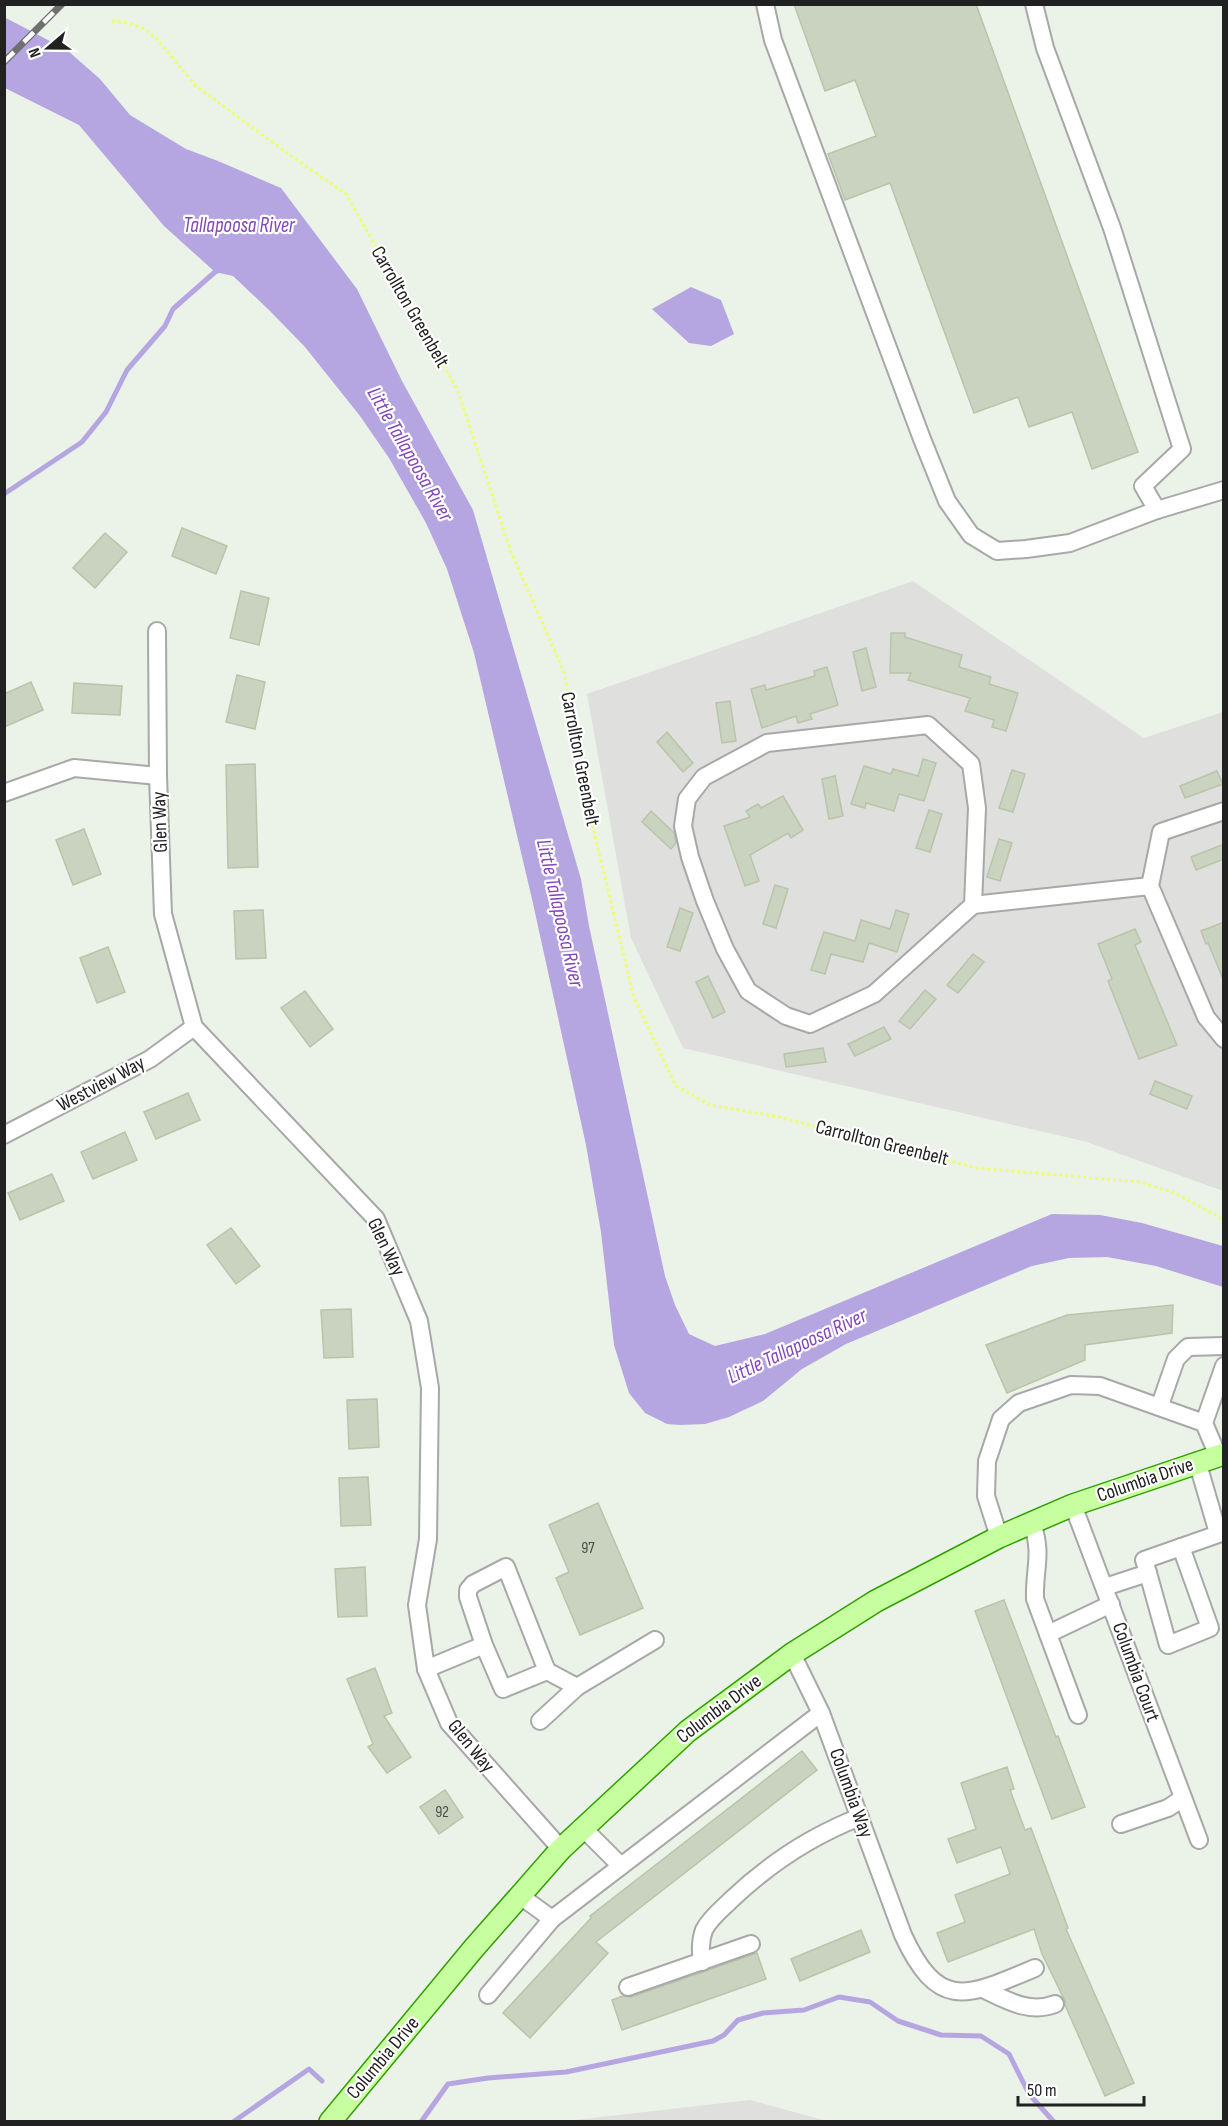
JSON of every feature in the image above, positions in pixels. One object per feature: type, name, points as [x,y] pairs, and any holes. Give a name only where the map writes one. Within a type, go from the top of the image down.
[{"type":"main road","name":"Columbia Drive","points":[[330,2121],[519,1894],[582,1827],[688,1731],[792,1654],[876,1601],[999,1537],[1073,1505],[1197,1461],[1221,1455]]},
{"type":"street","points":[[765,4],[773,40],[922,439],[947,501],[971,535],[998,551],[1070,543],[1157,510],[1224,490]]},
{"type":"street","points":[[1034,4],[1045,48],[1112,228],[1182,449],[1143,486],[1157,510]]},
{"type":"street","name":"Glen Way","points":[[158,631],[158,776],[163,914],[194,1027],[376,1219],[419,1321],[430,1388],[428,1539],[417,1605],[426,1669],[449,1723],[561,1849]]},
{"type":"street","points":[[973,905],[977,808],[970,764],[928,725],[767,743],[704,777],[687,800],[683,826],[690,857],[705,902],[725,949],[748,991],[786,1016],[810,1024],[874,994],[973,905],[1150,886]]},
{"type":"street","points":[[4,793],[74,768],[158,776]]},
{"type":"street","points":[[1224,811],[1161,832],[1150,886],[1206,1017],[1224,1039]]},
{"type":"street","name":"Westview Way","points":[[4,1136],[150,1059],[194,1027]]},
{"type":"street","points":[[1160,1406],[1176,1359],[1188,1347],[1224,1346]]},
{"type":"street","points":[[1204,1423],[1224,1365]]},
{"type":"street","points":[[999,1537],[986,1496],[987,1461],[1001,1419],[1019,1404],[1071,1385],[1100,1386],[1204,1423],[1221,1455]]},
{"type":"street","points":[[1181,1547],[1210,1628],[1168,1645],[1144,1560],[1181,1547],[1221,1533],[1197,1461]]},
{"type":"street","name":"Columbia Court","points":[[1073,1505],[1199,1840]]},
{"type":"street","points":[[1032,1523],[1039,1552],[1034,1582],[1035,1599],[1078,1715]]},
{"type":"street","points":[[547,1671],[503,1689],[484,1645],[468,1598],[468,1590],[473,1584],[506,1568],[547,1671],[577,1687]]},
{"type":"street","points":[[1105,1587],[1148,1572]]},
{"type":"street","points":[[1048,1634],[1111,1604]]},
{"type":"street","points":[[540,1721],[577,1687],[656,1640]]},
{"type":"street","points":[[426,1669],[484,1645]]},
{"type":"street","name":"Columbia Way","points":[[792,1654],[821,1713],[903,1935],[913,1956],[941,1988],[961,1993],[983,1989]]},
{"type":"street","points":[[488,1995],[552,1919],[821,1713]]},
{"type":"street","points":[[1121,1824],[1168,1808],[1183,1798]]},
{"type":"street","points":[[702,1962],[700,1945],[705,1928],[749,1882],[784,1855],[819,1836],[861,1818]]},
{"type":"street","points":[[582,1827],[621,1866]]},
{"type":"street","points":[[519,1894],[552,1919]]},
{"type":"street","points":[[628,1987],[751,1944]]},
{"type":"street","points":[[983,1989],[1035,1968]]},
{"type":"street","points":[[983,1989],[1010,2002],[1031,2008],[1045,2008],[1055,2004]]},
{"type":"path","name":"Carrollton Greenbelt","points":[[112,21],[145,28],[196,86],[346,194],[458,391],[511,552],[564,672],[591,819],[634,998],[676,1086],[710,1105],[779,1117],[977,1168],[1140,1182],[1175,1193],[1224,1220]]},
{"type":"shaded area","points":[[913,581],[1144,738],[1223,712],[1223,1191],[1087,1142],[683,1048],[631,938],[587,694]]},
{"type":"shaded area","points":[[750,2100],[827,2121],[566,2121]]},
{"type":"water","name":"Tallapoosa River","points":[[4,17],[67,50],[100,79],[130,115],[186,149],[281,188],[357,289],[402,381],[473,510],[581,879],[589,926],[665,1276],[675,1305],[689,1334],[715,1346],[765,1334],[1052,1214],[1100,1215],[1142,1223],[1223,1246],[1223,1287],[1156,1266],[1107,1257],[1069,1258],[1032,1266],[846,1344],[802,1369],[763,1401],[729,1417],[705,1424],[680,1425],[667,1424],[645,1413],[629,1393],[614,1345],[601,1232],[586,1145],[532,899],[474,653],[447,569],[426,523],[389,458],[360,416],[305,347],[233,276],[215,272],[164,226],[79,125],[5,88]]},
{"type":"water","points":[[691,287],[721,300],[734,334],[711,346],[689,343],[652,309]]},
{"type":"building","points":[[794,4],[976,4],[1138,452],[1092,469],[1072,412],[1029,427],[1018,397],[974,413],[890,183],[845,200],[828,154],[876,136],[855,80],[825,91]]},
{"type":"building","points":[[182,528],[227,546],[216,574],[172,556]]},
{"type":"building","points":[[105,533],[127,552],[95,588],[73,568]]},
{"type":"building","points":[[241,591],[269,598],[259,645],[230,638]]},
{"type":"building","points":[[891,633],[905,633],[905,637],[962,655],[959,667],[991,677],[989,684],[1018,693],[1006,731],[992,727],[994,720],[965,711],[970,698],[908,680],[911,673],[890,673]]},
{"type":"building","points":[[866,648],[876,687],[862,691],[853,652]]},
{"type":"building","points":[[827,667],[838,705],[810,714],[812,719],[798,723],[796,716],[762,728],[751,689],[765,685],[766,690],[815,676],[814,671]]},
{"type":"building","points":[[237,675],[265,682],[255,729],[226,722]]},
{"type":"building","points":[[31,682],[43,710],[4,727],[4,694]]},
{"type":"building","points":[[74,683],[122,686],[120,715],[72,713]]},
{"type":"building","points":[[730,701],[736,741],[722,743],[716,703]]},
{"type":"building","points":[[667,732],[693,763],[683,772],[657,742]]},
{"type":"building","points":[[923,759],[936,763],[924,801],[899,794],[894,811],[866,803],[865,808],[851,804],[864,766],[891,774],[893,769],[918,776]]},
{"type":"building","points":[[255,764],[258,867],[228,868],[226,765]]},
{"type":"building","points":[[1012,770],[1025,774],[1013,812],[999,808]]},
{"type":"building","points":[[1217,771],[1223,784],[1185,798],[1180,786]]},
{"type":"building","points":[[835,776],[843,816],[829,819],[822,779]]},
{"type":"building","points":[[783,796],[803,830],[791,838],[788,833],[750,855],[759,881],[745,886],[724,826],[750,817],[746,811],[758,804],[761,808]]},
{"type":"building","points":[[929,810],[942,814],[930,852],[916,848]]},
{"type":"building","points":[[651,811],[674,833],[676,843],[671,849],[642,822]]},
{"type":"building","points":[[84,829],[101,874],[73,885],[56,840]]},
{"type":"building","points":[[999,839],[1012,843],[1000,881],[987,877]]},
{"type":"building","points":[[1224,844],[1224,859],[1196,870],[1191,857]]},
{"type":"building","points":[[775,885],[788,889],[776,928],[763,924]]},
{"type":"building","points":[[680,908],[693,913],[680,951],[667,947]]},
{"type":"building","points":[[263,910],[266,958],[236,959],[234,911]]},
{"type":"building","points":[[896,910],[909,914],[897,952],[869,943],[863,962],[831,954],[825,974],[811,970],[824,932],[855,941],[861,920],[890,929]]},
{"type":"building","points":[[1224,922],[1224,979],[1223,979],[1201,931]]},
{"type":"building","points":[[1135,929],[1141,942],[1135,945],[1177,1045],[1139,1059],[1108,981],[1112,979],[1098,944]]},
{"type":"building","points":[[108,947],[125,992],[97,1003],[80,958]]},
{"type":"building","points":[[973,954],[984,962],[958,993],[947,985]]},
{"type":"building","points":[[708,976],[725,1012],[713,1018],[696,982]]},
{"type":"building","points":[[925,990],[936,999],[910,1029],[899,1021]]},
{"type":"building","points":[[305,991],[333,1029],[310,1047],[281,1008]]},
{"type":"building","points":[[884,1027],[891,1039],[855,1056],[848,1044]]},
{"type":"building","points":[[823,1048],[826,1062],[786,1067],[784,1054]]},
{"type":"building","points":[[1155,1081],[1192,1096],[1187,1109],[1150,1094]]},
{"type":"building","points":[[188,1093],[200,1120],[156,1139],[144,1112]]},
{"type":"building","points":[[125,1132],[137,1160],[93,1179],[81,1152]]},
{"type":"building","points":[[52,1174],[64,1201],[20,1220],[8,1193]]},
{"type":"building","points":[[231,1228],[260,1266],[236,1284],[207,1245]]},
{"type":"building","points":[[1173,1305],[1172,1333],[1085,1345],[1085,1360],[1007,1393],[986,1345],[1067,1315]]},
{"type":"building","points":[[351,1309],[353,1357],[324,1358],[321,1310]]},
{"type":"building","points":[[377,1399],[379,1447],[349,1449],[347,1400]]},
{"type":"building","points":[[368,1477],[371,1525],[341,1526],[339,1478]]},
{"type":"building","points":[[598,1503],[643,1608],[580,1635],[556,1578],[569,1572],[549,1525]]},
{"type":"building","points":[[365,1567],[367,1616],[338,1617],[335,1569]]},
{"type":"building","points":[[1004,1600],[1085,1807],[1052,1819],[975,1611]]},
{"type":"building","points":[[375,1668],[392,1713],[384,1716],[411,1757],[387,1773],[368,1747],[373,1744],[347,1679]]},
{"type":"building","points":[[802,1751],[817,1770],[596,1942],[608,1953],[530,2038],[503,2013],[591,1918],[590,1916]]},
{"type":"building","points":[[1007,1767],[1014,1789],[1010,1790],[1025,1830],[1031,1828],[1068,1928],[1066,1929],[1134,2083],[1105,2096],[1065,2001],[1042,1954],[1034,1929],[948,1962],[937,1933],[965,1922],[955,1895],[1010,1874],[1001,1847],[957,1863],[948,1839],[976,1829],[961,1783]]},
{"type":"building","points":[[445,1790],[463,1817],[439,1834],[420,1807]]},
{"type":"building","points":[[861,1930],[870,1952],[800,1981],[791,1959]]},
{"type":"building","points":[[757,1953],[766,1979],[622,2030],[612,2000],[623,1996],[631,1997]]},
{"type":"waterway","points":[[4,494],[82,442],[106,412],[127,370],[165,326],[173,309],[215,272],[222,269]]},
{"type":"waterway","points":[[421,2122],[448,2084],[488,2078],[566,2072],[713,2041],[724,2035],[738,2020],[763,2013],[804,2010],[839,1997],[870,2002],[898,2021],[941,2035],[981,2036],[1009,2054],[1029,2094],[1054,2122]]},
{"type":"waterway","points":[[233,2122],[309,2069],[322,2081]]},
{"type":"railway","points":[[4,62],[62,4]]},
{"type":"water label","name":"Little Tallapoosa River","points":[[410,454]]},
{"type":"water label","name":"Little Tallapoosa River","points":[[560,913]]},
{"type":"water label","name":"Little Tallapoosa River","points":[[797,1346]]}]
